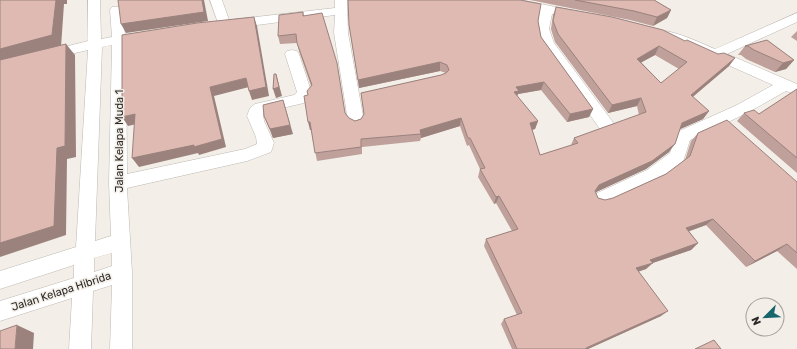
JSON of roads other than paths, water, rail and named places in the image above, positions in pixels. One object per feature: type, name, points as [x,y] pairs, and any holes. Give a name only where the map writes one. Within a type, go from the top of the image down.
[{"type":"street","points":[[80,349],[95,44],[94,0]]},
{"type":"street","points":[[216,0],[224,23]]},
{"type":"street","points":[[503,0],[546,9],[562,6],[592,18]]},
{"type":"street","points":[[210,26],[224,23],[257,21],[340,5],[341,33],[353,96],[356,121]]},
{"type":"street","points":[[546,9],[543,29],[547,44],[606,125]]},
{"type":"street","name":"Jalan Kelapa Muda 1","points":[[116,10],[119,40],[118,183],[122,272],[121,349]]},
{"type":"street","points":[[716,54],[797,17]]},
{"type":"street","points":[[652,31],[690,43],[792,87]]},
{"type":"street","points":[[36,59],[95,44],[158,34]]},
{"type":"street","points":[[118,183],[246,155],[265,148],[266,140],[255,120],[254,115],[256,111],[260,108],[299,99],[305,94],[292,54]]},
{"type":"street","points":[[601,199],[653,175],[677,157],[683,136],[727,123],[792,87]]},
{"type":"street","points":[[353,96],[367,92]]},
{"type":"street","points":[[0,280],[51,265],[84,252],[121,241]]},
{"type":"street","name":"Jalan Kelapa Hibrida","points":[[0,311],[122,272]]}]
